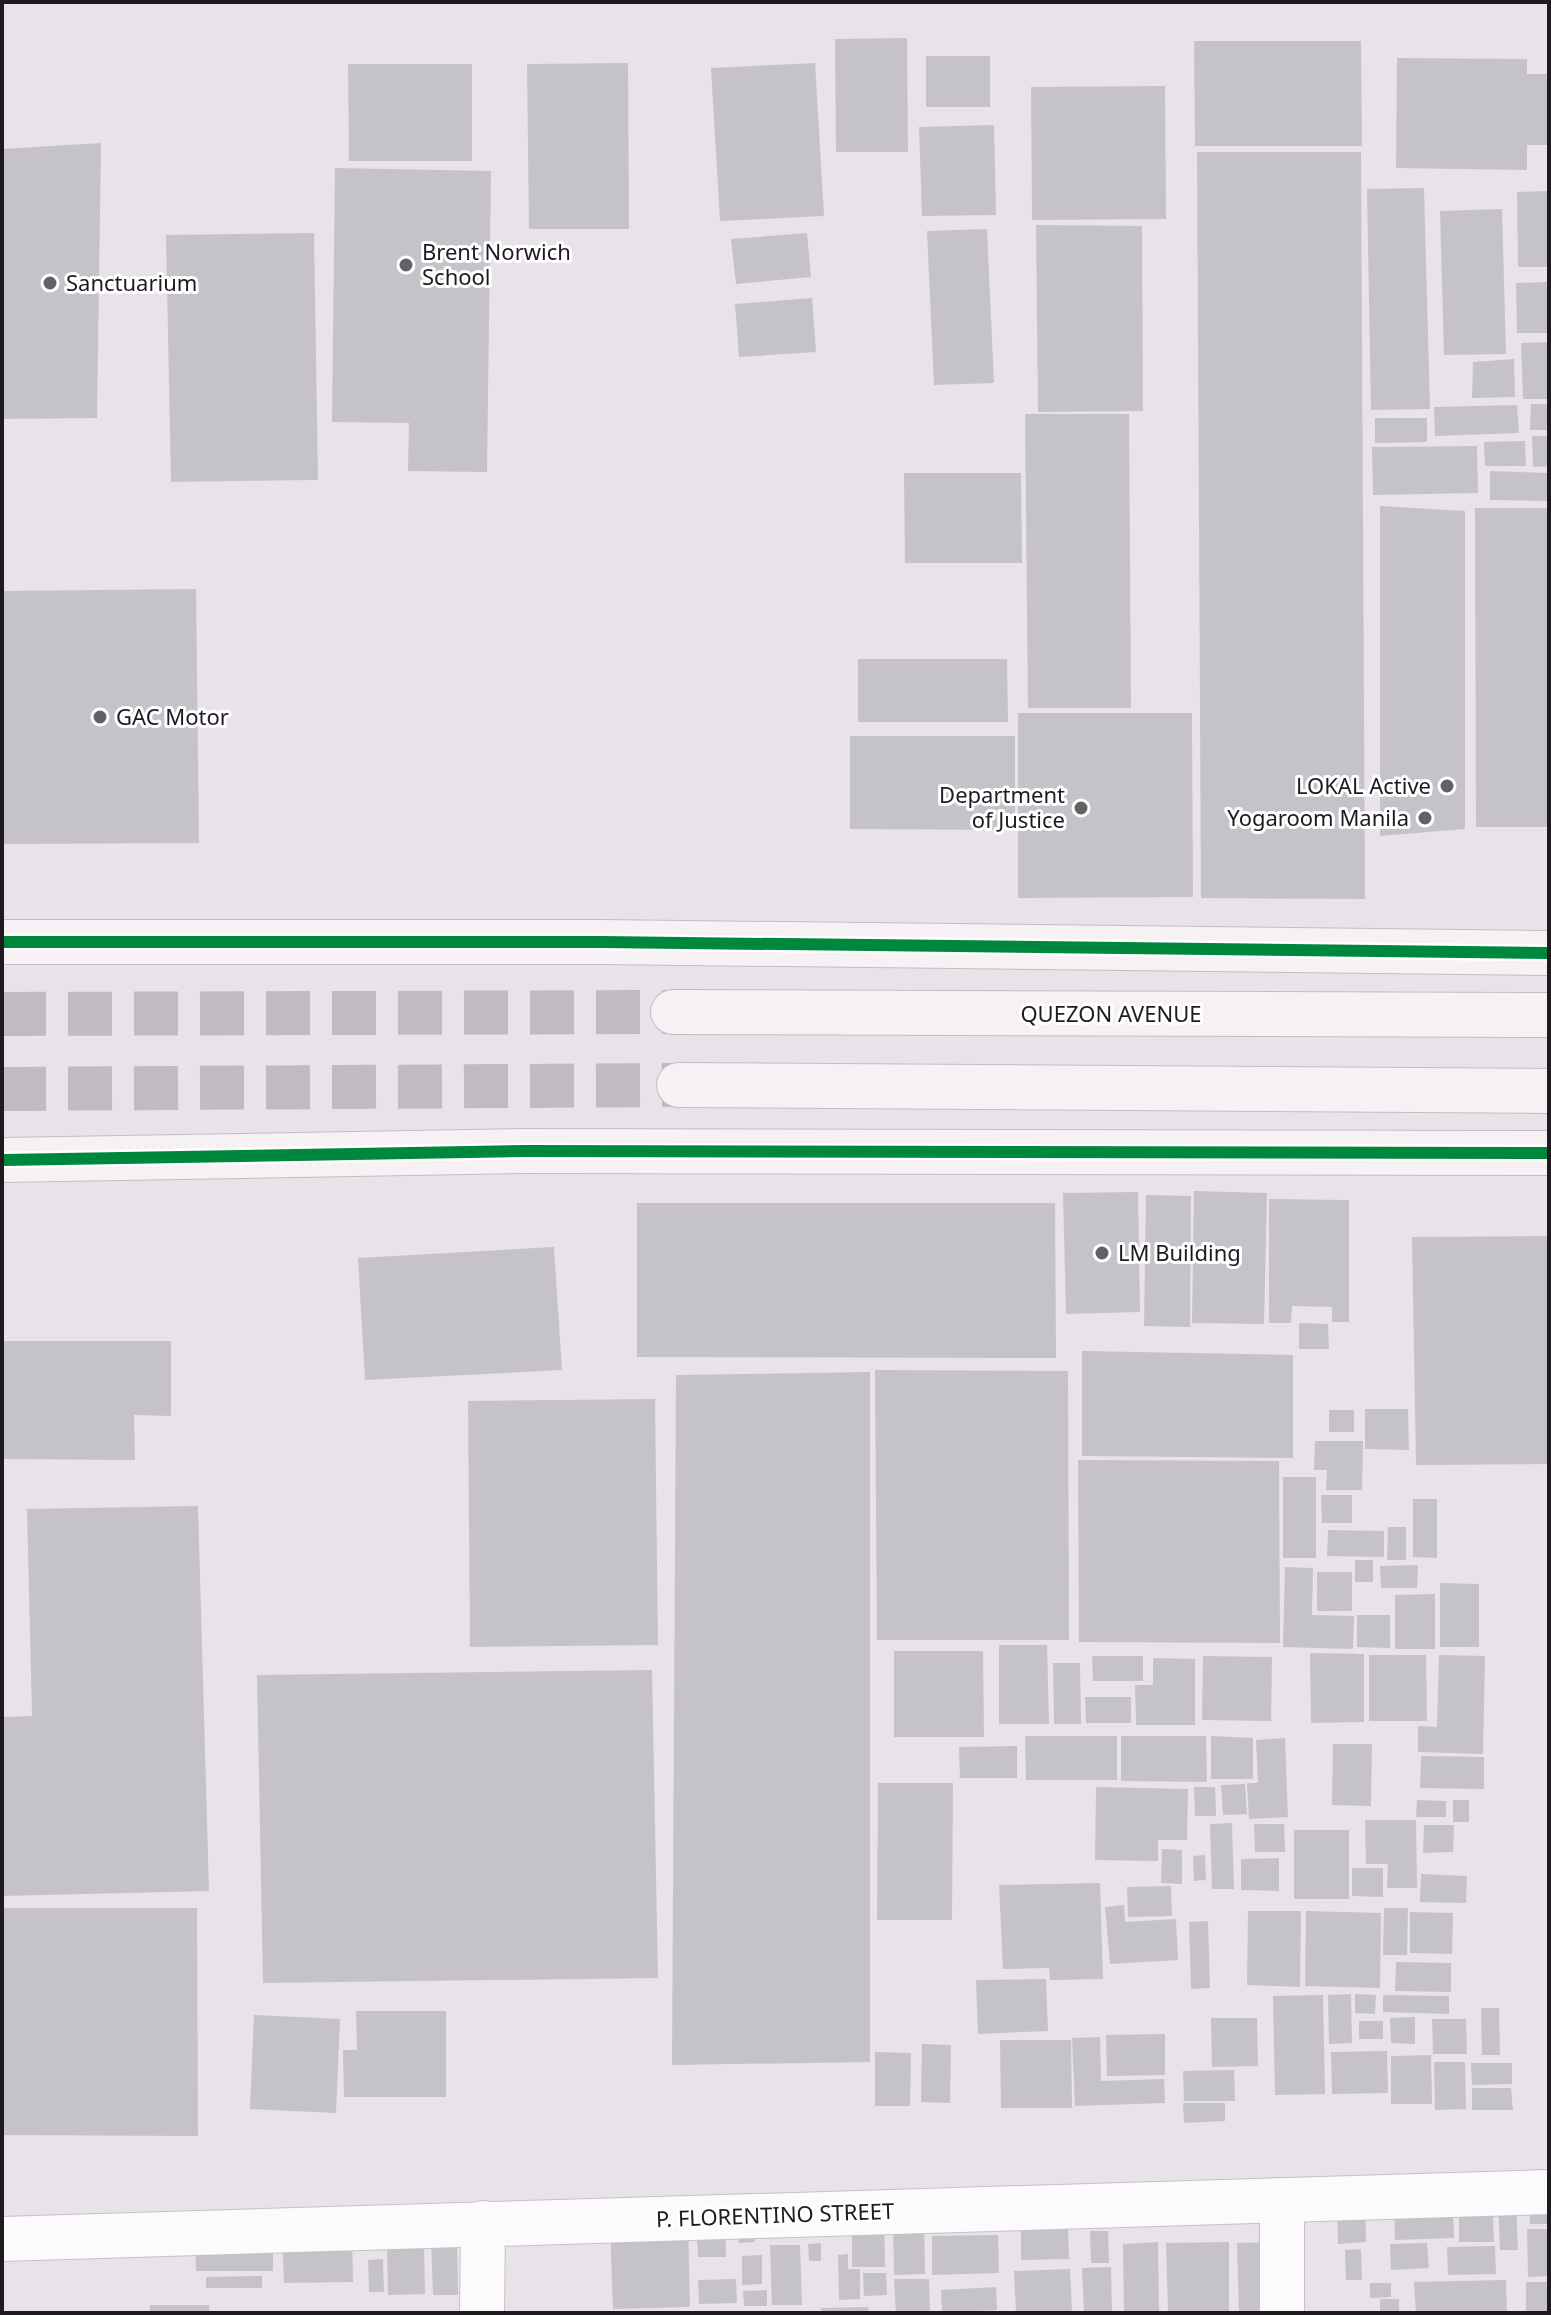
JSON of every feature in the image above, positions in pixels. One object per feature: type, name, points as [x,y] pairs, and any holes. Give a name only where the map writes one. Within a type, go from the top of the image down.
[{"type":"main road","points":[[2,942],[602,942],[1549,953]]},
{"type":"main road","name":"QUEZON AVENUE","points":[[673,1012],[1549,1015]]},
{"type":"main road","points":[[679,1085],[1549,1091]]},
{"type":"main road","points":[[2,1160],[526,1151],[1549,1153]]},
{"type":"street","name":"P. FLORENTINO STREET","points":[[2,2239],[1549,2192]]},
{"type":"street","points":[[1282,2200],[1282,2313]]},
{"type":"street","points":[[482,2313],[483,2223]]},
{"type":"building","points":[[907,38],[908,152],[836,152],[835,39]]},
{"type":"building","points":[[1194,41],[1361,41],[1362,146],[1195,146]]},
{"type":"building","points":[[926,56],[990,56],[990,107],[926,107]]},
{"type":"building","points":[[1397,58],[1527,59],[1527,74],[1549,74],[1549,145],[1527,145],[1527,170],[1396,168]]},
{"type":"building","points":[[628,63],[629,229],[529,229],[527,64]]},
{"type":"building","points":[[815,63],[824,216],[720,221],[711,68]]},
{"type":"building","points":[[348,64],[472,64],[472,161],[349,161]]},
{"type":"building","points":[[1165,86],[1166,219],[1032,220],[1031,87]]},
{"type":"building","points":[[994,125],[996,215],[922,216],[919,127]]},
{"type":"building","name":"Sanctuarium","points":[[101,143],[97,418],[2,419],[2,149]]},
{"type":"building","points":[[1197,152],[1361,152],[1365,899],[1201,898]]},
{"type":"building","points":[[335,168],[491,171],[487,472],[408,471],[409,423],[332,422]]},
{"type":"building","points":[[1424,188],[1430,409],[1371,410],[1367,189]]},
{"type":"building","points":[[1549,191],[1549,267],[1518,267],[1517,192]]},
{"type":"building","points":[[1502,209],[1506,354],[1444,355],[1440,211]]},
{"type":"building","points":[[1036,225],[1142,226],[1143,411],[1038,412]]},
{"type":"building","points":[[987,229],[994,383],[934,385],[927,231]]},
{"type":"building","points":[[314,233],[318,480],[171,482],[166,235]]},
{"type":"building","points":[[807,233],[811,277],[736,284],[731,239]]},
{"type":"building","points":[[1549,282],[1549,333],[1517,333],[1516,283]]},
{"type":"building","points":[[812,298],[816,352],[739,357],[735,304]]},
{"type":"building","points":[[1549,342],[1549,399],[1523,399],[1521,343]]},
{"type":"building","points":[[1514,359],[1515,397],[1472,398],[1473,362]]},
{"type":"building","points":[[1531,404],[1549,404],[1549,430],[1530,430]]},
{"type":"building","points":[[1517,405],[1519,433],[1435,436],[1434,407]]},
{"type":"building","points":[[1025,414],[1129,414],[1131,708],[1028,708]]},
{"type":"building","points":[[1375,418],[1427,418],[1427,442],[1375,443]]},
{"type":"building","points":[[1532,436],[1549,436],[1549,466],[1533,467]]},
{"type":"building","points":[[1525,441],[1526,466],[1485,466],[1484,442]]},
{"type":"building","points":[[1477,446],[1478,493],[1373,495],[1372,447]]},
{"type":"building","points":[[1490,471],[1549,473],[1549,501],[1490,500]]},
{"type":"building","points":[[904,473],[1021,473],[1022,563],[905,563]]},
{"type":"building","points":[[1380,506],[1465,511],[1465,829],[1380,836]]},
{"type":"building","points":[[1475,508],[1549,508],[1549,827],[1476,827]]},
{"type":"building","name":"GAC Motor","points":[[196,589],[199,843],[2,844],[2,591]]},
{"type":"building","points":[[858,659],[1007,659],[1008,722],[858,722]]},
{"type":"building","points":[[1018,713],[1192,713],[1193,897],[1018,898]]},
{"type":"building","points":[[850,736],[1015,736],[1015,830],[850,829]]},
{"type":"building","points":[[1194,1191],[1267,1193],[1264,1324],[1192,1323]]},
{"type":"building","name":"LM Building","points":[[1138,1192],[1140,1312],[1066,1314],[1063,1193]]},
{"type":"building","points":[[1146,1195],[1191,1196],[1190,1327],[1144,1326]]},
{"type":"building","points":[[1269,1199],[1349,1200],[1349,1322],[1332,1322],[1332,1307],[1292,1306],[1291,1323],[1269,1323]]},
{"type":"building","points":[[637,1203],[1055,1203],[1056,1358],[637,1357]]},
{"type":"building","points":[[1549,1236],[1549,1464],[1416,1465],[1412,1237]]},
{"type":"building","points":[[554,1247],[562,1370],[365,1380],[358,1258]]},
{"type":"building","points":[[1299,1323],[1328,1324],[1329,1349],[1299,1349]]},
{"type":"building","points":[[2,1341],[171,1341],[171,1416],[134,1415],[135,1460],[2,1459]]},
{"type":"building","points":[[1082,1351],[1293,1355],[1293,1458],[1082,1456]]},
{"type":"building","points":[[875,1370],[1068,1371],[1069,1640],[877,1640]]},
{"type":"building","points":[[870,1372],[870,2062],[672,2065],[676,1375]]},
{"type":"building","points":[[655,1399],[658,1645],[470,1647],[468,1401]]},
{"type":"building","points":[[1365,1409],[1408,1409],[1409,1450],[1365,1449]]},
{"type":"building","points":[[1329,1410],[1354,1410],[1354,1432],[1329,1432]]},
{"type":"building","points":[[1315,1441],[1363,1441],[1362,1490],[1326,1490],[1327,1470],[1314,1470]]},
{"type":"building","points":[[1078,1460],[1279,1461],[1280,1643],[1079,1642]]},
{"type":"building","points":[[1283,1477],[1316,1477],[1316,1558],[1283,1558]]},
{"type":"building","points":[[1321,1495],[1352,1495],[1352,1523],[1322,1523]]},
{"type":"building","points":[[1413,1499],[1437,1499],[1437,1558],[1413,1557]]},
{"type":"building","points":[[198,1506],[209,1891],[2,1896],[2,1717],[32,1716],[27,1509]]},
{"type":"building","points":[[1388,1527],[1406,1527],[1406,1560],[1387,1560]]},
{"type":"building","points":[[1328,1530],[1384,1531],[1384,1557],[1327,1556]]},
{"type":"building","points":[[1355,1560],[1373,1560],[1373,1582],[1355,1582]]},
{"type":"building","points":[[1418,1565],[1417,1588],[1381,1588],[1380,1566]]},
{"type":"building","points":[[1285,1567],[1313,1568],[1312,1615],[1354,1616],[1353,1649],[1283,1647]]},
{"type":"building","points":[[1317,1572],[1352,1572],[1352,1611],[1317,1611]]},
{"type":"building","points":[[1440,1583],[1479,1584],[1479,1647],[1440,1647]]},
{"type":"building","points":[[1435,1594],[1435,1649],[1395,1649],[1395,1595]]},
{"type":"building","points":[[1357,1615],[1390,1615],[1390,1648],[1357,1647]]},
{"type":"building","points":[[999,1645],[1047,1645],[1049,1724],[999,1724]]},
{"type":"building","points":[[894,1651],[983,1651],[984,1737],[894,1737]]},
{"type":"building","points":[[1310,1653],[1364,1654],[1364,1722],[1311,1723]]},
{"type":"building","points":[[1369,1655],[1426,1655],[1427,1721],[1369,1721]]},
{"type":"building","points":[[1439,1655],[1485,1656],[1483,1754],[1418,1752],[1418,1726],[1437,1727]]},
{"type":"building","points":[[1092,1656],[1143,1656],[1143,1681],[1093,1681]]},
{"type":"building","points":[[1203,1656],[1272,1657],[1271,1721],[1202,1720]]},
{"type":"building","points":[[1153,1658],[1195,1659],[1195,1725],[1136,1725],[1135,1685],[1153,1685]]},
{"type":"building","points":[[1053,1663],[1080,1663],[1081,1724],[1054,1724]]},
{"type":"building","points":[[652,1670],[658,1978],[263,1983],[257,1675]]},
{"type":"building","points":[[1085,1697],[1131,1697],[1131,1723],[1086,1723]]},
{"type":"building","points":[[1025,1736],[1117,1736],[1117,1780],[1026,1780]]},
{"type":"building","points":[[1121,1736],[1206,1736],[1207,1782],[1121,1781]]},
{"type":"building","points":[[1211,1736],[1253,1738],[1253,1779],[1211,1779]]},
{"type":"building","points":[[1285,1738],[1288,1817],[1249,1819],[1247,1783],[1258,1783],[1256,1740]]},
{"type":"building","points":[[1333,1744],[1372,1744],[1371,1806],[1332,1805]]},
{"type":"building","points":[[1017,1746],[1017,1778],[960,1778],[959,1747]]},
{"type":"building","points":[[1421,1756],[1484,1757],[1484,1789],[1420,1788]]},
{"type":"building","points":[[878,1783],[953,1783],[952,1920],[877,1920]]},
{"type":"building","points":[[1245,1784],[1247,1814],[1223,1815],[1221,1785]]},
{"type":"building","points":[[1096,1787],[1188,1789],[1187,1840],[1158,1840],[1158,1861],[1095,1860]]},
{"type":"building","points":[[1194,1787],[1215,1787],[1216,1816],[1195,1816]]},
{"type":"building","points":[[1417,1800],[1446,1801],[1446,1817],[1416,1817]]},
{"type":"building","points":[[1453,1800],[1469,1800],[1469,1822],[1453,1822]]},
{"type":"building","points":[[1365,1820],[1416,1820],[1417,1888],[1387,1888],[1388,1864],[1366,1864]]},
{"type":"building","points":[[1232,1823],[1234,1889],[1212,1889],[1210,1824]]},
{"type":"building","points":[[1254,1824],[1284,1824],[1285,1852],[1255,1852]]},
{"type":"building","points":[[1424,1825],[1454,1825],[1453,1852],[1423,1853]]},
{"type":"building","points":[[1294,1830],[1349,1830],[1349,1899],[1294,1899]]},
{"type":"building","points":[[1162,1849],[1182,1850],[1182,1884],[1161,1883]]},
{"type":"building","points":[[1205,1855],[1206,1880],[1194,1881],[1193,1856]]},
{"type":"building","points":[[1279,1858],[1279,1891],[1241,1890],[1241,1859]]},
{"type":"building","points":[[1352,1868],[1383,1868],[1383,1897],[1352,1896]]},
{"type":"building","points":[[1421,1874],[1467,1876],[1466,1903],[1420,1902]]},
{"type":"building","points":[[1100,1883],[1103,1979],[1050,1980],[1049,1968],[1003,1969],[999,1885]]},
{"type":"building","points":[[1171,1886],[1172,1916],[1128,1917],[1127,1887]]},
{"type":"building","points":[[1124,1905],[1125,1922],[1176,1919],[1178,1960],[1110,1964],[1105,1907]]},
{"type":"building","points":[[2,1908],[197,1908],[198,2136],[2,2135]]},
{"type":"building","points":[[1384,1908],[1408,1908],[1407,1955],[1383,1955]]},
{"type":"building","points":[[1248,1911],[1301,1911],[1300,1987],[1247,1985]]},
{"type":"building","points":[[1306,1911],[1381,1913],[1380,1988],[1305,1986]]},
{"type":"building","points":[[1410,1912],[1453,1913],[1452,1954],[1410,1953]]},
{"type":"building","points":[[1208,1921],[1210,1988],[1191,1989],[1189,1922]]},
{"type":"building","points":[[1396,1962],[1451,1963],[1451,1992],[1395,1991]]},
{"type":"building","points":[[1046,1979],[1048,2031],[978,2034],[976,1980]]},
{"type":"building","points":[[1351,1994],[1352,2043],[1329,2044],[1328,1995]]},
{"type":"building","points":[[1355,1994],[1376,1995],[1375,2014],[1355,2013]]},
{"type":"building","points":[[1323,1995],[1325,2094],[1275,2095],[1273,1996]]},
{"type":"building","points":[[1383,1995],[1449,1996],[1449,2014],[1383,2012]]},
{"type":"building","points":[[1481,2008],[1499,2008],[1500,2055],[1482,2055]]},
{"type":"building","points":[[356,2011],[446,2011],[446,2097],[344,2097],[343,2050],[357,2050]]},
{"type":"building","points":[[254,2015],[340,2019],[336,2113],[250,2109]]},
{"type":"building","points":[[1415,2017],[1415,2044],[1391,2043],[1390,2018]]},
{"type":"building","points":[[1211,2018],[1257,2018],[1258,2066],[1212,2067]]},
{"type":"building","points":[[1432,2019],[1466,2019],[1467,2054],[1433,2054]]},
{"type":"building","points":[[1359,2021],[1383,2021],[1383,2039],[1359,2039]]},
{"type":"building","points":[[1165,2034],[1165,2075],[1107,2076],[1106,2035]]},
{"type":"building","points":[[1100,2037],[1101,2081],[1164,2079],[1165,2103],[1075,2106],[1072,2038]]},
{"type":"building","points":[[1000,2040],[1071,2040],[1072,2108],[1001,2108]]},
{"type":"building","points":[[922,2044],[951,2045],[950,2103],[921,2102]]},
{"type":"building","points":[[1387,2051],[1388,2093],[1332,2094],[1331,2052]]},
{"type":"building","points":[[875,2052],[911,2053],[910,2106],[875,2106]]},
{"type":"building","points":[[1431,2055],[1432,2104],[1391,2104],[1391,2056]]},
{"type":"building","points":[[1434,2062],[1465,2062],[1466,2109],[1435,2110]]},
{"type":"building","points":[[1471,2063],[1512,2063],[1512,2084],[1472,2085]]},
{"type":"building","points":[[1234,2070],[1235,2101],[1184,2101],[1183,2071]]},
{"type":"building","points":[[1472,2088],[1511,2088],[1513,2110],[1472,2110]]},
{"type":"building","points":[[1183,2103],[1225,2103],[1225,2121],[1184,2123]]},
{"type":"building","points":[[1528,2198],[1549,2198],[1549,2224],[1530,2224]]},
{"type":"building","points":[[1516,2199],[1518,2250],[1500,2250],[1498,2200]]},
{"type":"building","points":[[1365,2201],[1366,2242],[1338,2244],[1337,2202]]},
{"type":"building","points":[[1453,2211],[1454,2238],[1395,2240],[1394,2213]]},
{"type":"building","points":[[884,2212],[885,2267],[852,2267],[852,2214]]},
{"type":"building","points":[[1459,2216],[1493,2216],[1494,2242],[1459,2242]]},
{"type":"building","points":[[696,2218],[725,2218],[726,2257],[698,2257]]},
{"type":"building","points":[[924,2219],[925,2274],[894,2275],[893,2220]]},
{"type":"building","points":[[688,2221],[690,2307],[613,2309],[610,2223]]},
{"type":"building","points":[[738,2224],[754,2224],[755,2242],[739,2243]]},
{"type":"building","points":[[1068,2228],[1069,2259],[1021,2260],[1021,2229]]},
{"type":"building","points":[[1527,2229],[1549,2229],[1549,2276],[1528,2277]]},
{"type":"building","points":[[1090,2231],[1108,2231],[1109,2263],[1091,2263]]},
{"type":"building","points":[[352,2234],[353,2282],[284,2283],[282,2236]]},
{"type":"building","points":[[998,2235],[999,2273],[932,2275],[932,2236]]},
{"type":"building","points":[[273,2238],[273,2271],[196,2271],[195,2239]]},
{"type":"building","points":[[457,2240],[458,2295],[433,2295],[431,2241]]},
{"type":"building","points":[[387,2242],[424,2242],[425,2294],[388,2295]]},
{"type":"building","points":[[1158,2242],[1159,2313],[1124,2313],[1123,2244]]},
{"type":"building","points":[[1229,2242],[1229,2313],[1168,2313],[1166,2243]]},
{"type":"building","points":[[1273,2242],[1274,2313],[1239,2313],[1237,2243]]},
{"type":"building","points":[[821,2243],[821,2261],[809,2261],[808,2244]]},
{"type":"building","points":[[1427,2243],[1429,2268],[1391,2270],[1390,2244]]},
{"type":"building","points":[[770,2245],[800,2245],[802,2305],[772,2305]]},
{"type":"building","points":[[1495,2246],[1496,2274],[1448,2275],[1447,2247]]},
{"type":"building","points":[[1361,2249],[1362,2280],[1346,2280],[1345,2250]]},
{"type":"building","points":[[848,2254],[848,2269],[860,2269],[860,2299],[839,2300],[838,2255]]},
{"type":"building","points":[[762,2255],[762,2284],[742,2285],[742,2256]]},
{"type":"building","points":[[383,2259],[384,2292],[369,2292],[368,2260]]},
{"type":"building","points":[[1111,2267],[1112,2313],[1084,2313],[1082,2268]]},
{"type":"building","points":[[1070,2269],[1072,2313],[1016,2313],[1014,2271]]},
{"type":"building","points":[[863,2273],[886,2273],[887,2295],[864,2296]]},
{"type":"building","points":[[262,2276],[262,2288],[206,2288],[206,2277]]},
{"type":"building","points":[[736,2279],[737,2303],[699,2304],[698,2280]]},
{"type":"building","points":[[894,2279],[929,2279],[930,2313],[896,2313]]},
{"type":"building","points":[[1506,2280],[1507,2313],[1416,2313],[1414,2282]]},
{"type":"building","points":[[1526,2282],[1549,2282],[1549,2313],[1526,2313]]},
{"type":"building","points":[[1370,2283],[1391,2283],[1391,2297],[1370,2298]]},
{"type":"building","points":[[996,2287],[997,2310],[942,2313],[941,2290]]},
{"type":"building","points":[[767,2290],[767,2306],[744,2306],[743,2291]]},
{"type":"building","points":[[1380,2299],[1399,2299],[1399,2313],[1380,2313]]},
{"type":"building","points":[[150,2305],[209,2305],[210,2313],[150,2313]]},
{"type":"building","points":[[868,2307],[869,2313],[821,2313],[821,2308]]},
{"type":"tunnel","points":[[2,1014],[673,1012]]},
{"type":"tunnel","points":[[2,1089],[679,1085]]},
{"type":"cycle path","points":[[2,942],[602,942],[1549,953]]},
{"type":"cycle path","points":[[2,1160],[526,1151],[1549,1153]]},
{"type":"place","name":"Brent Norwich School","points":[[406,265]]},
{"type":"place","name":"Sanctuarium","points":[[50,283]]},
{"type":"place","name":"GAC Motor","points":[[100,717]]},
{"type":"place","name":"LOKAL Active","points":[[1447,786]]},
{"type":"place","name":"Department of Justice","points":[[1081,808]]},
{"type":"place","name":"Yogaroom Manila","points":[[1425,818]]},
{"type":"place","name":"LM Building","points":[[1102,1253]]}]
